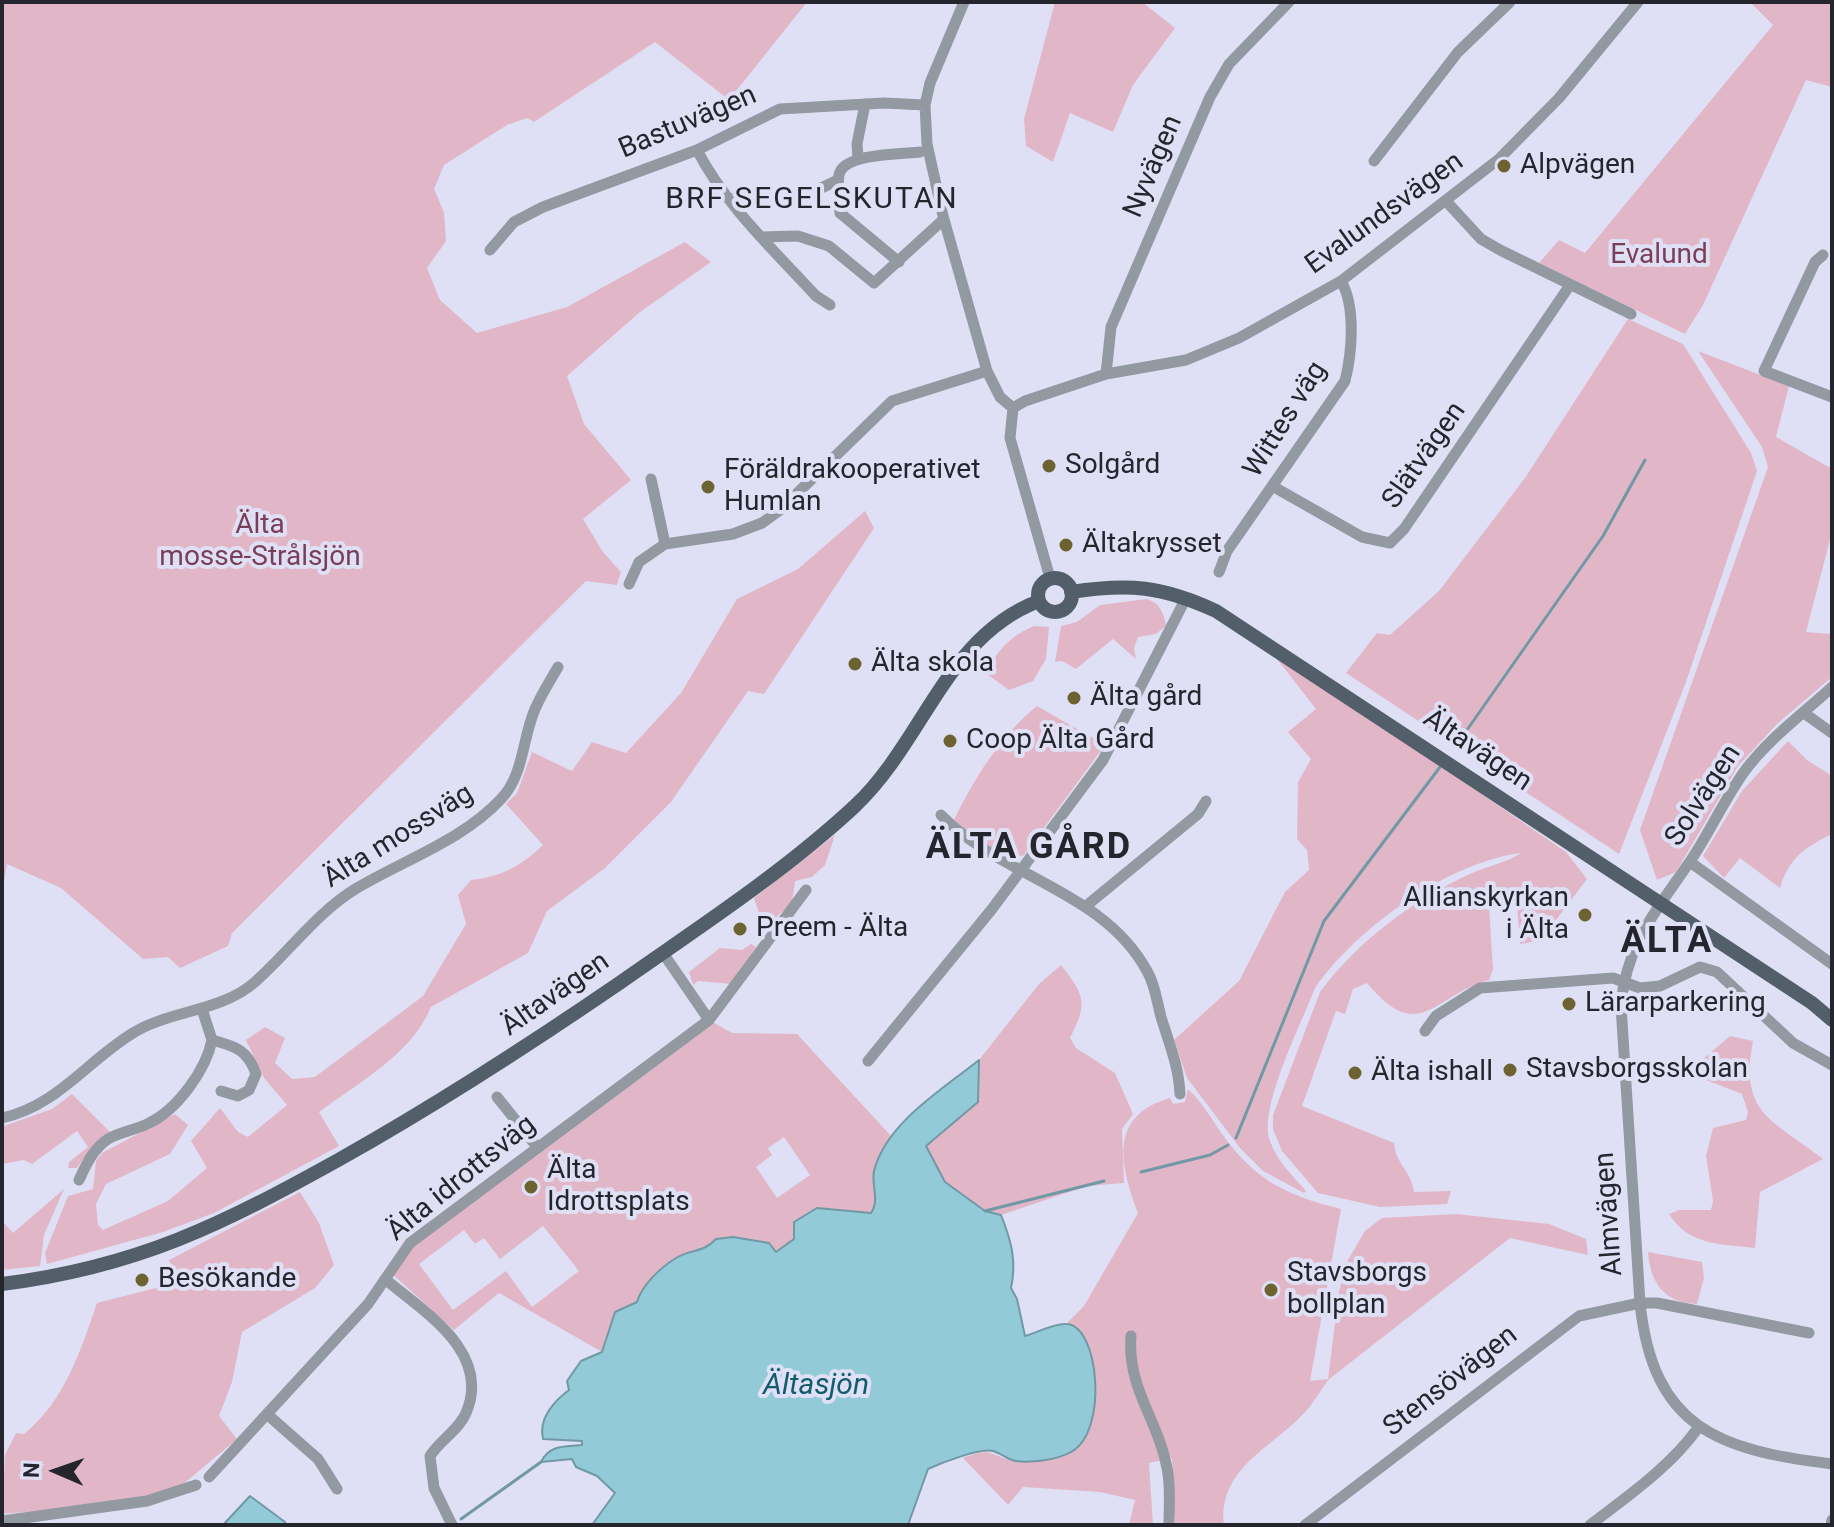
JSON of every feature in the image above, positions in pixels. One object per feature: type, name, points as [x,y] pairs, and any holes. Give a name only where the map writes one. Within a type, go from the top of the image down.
[{"type":"main road","points":[[1050,578],[1064,581],[1071,592],[1066,607],[1058,611],[1049,610],[1039,601],[1041,584],[1050,578]]},
{"type":"main road","name":"Ältavägen","points":[[1071,592],[1111,585],[1163,590],[1216,611],[1657,904],[1812,1003],[1832,1020]]},
{"type":"main road","name":"Ältavägen","points":[[2,1284],[50,1278],[155,1250],[244,1212],[455,1094],[663,953],[809,848],[854,807],[897,756],[961,656],[1007,614],[1039,601]]},
{"type":"street","points":[[964,2],[937,61],[925,105],[931,165],[987,371],[1000,397],[1013,408],[1010,438],[1050,578]]},
{"type":"street","name":"Nyvägen","points":[[1106,374],[1111,327],[1210,97],[1229,64],[1289,2]]},
{"type":"street","points":[[1374,161],[1458,52],[1510,2]]},
{"type":"street","name":"Evalundsvägen","points":[[1013,408],[1025,401],[1106,374],[1186,360],[1239,338],[1341,281],[1446,201],[1523,136],[1638,2]]},
{"type":"street","points":[[858,158],[857,144],[865,104]]},
{"type":"street","name":"Bastuvägen","points":[[490,250],[514,222],[543,207],[697,150],[780,109],[865,104],[925,105]]},
{"type":"street","points":[[697,150],[711,177],[761,237],[816,296],[830,305]]},
{"type":"street","points":[[899,262],[840,213],[838,180],[841,169],[858,158],[920,152]]},
{"type":"street","points":[[728,198],[771,204],[808,196],[838,180]]},
{"type":"street","points":[[1446,201],[1481,239],[1631,314]]},
{"type":"street","points":[[761,237],[798,236],[829,246],[870,283],[899,262],[944,219]]},
{"type":"street","points":[[1823,255],[1815,262],[1764,371],[1832,397]]},
{"type":"street","name":"Wittes väg","points":[[1219,572],[1227,551],[1345,381],[1349,367],[1349,303],[1341,281]]},
{"type":"street","name":"Slätvägen","points":[[1274,487],[1362,537],[1390,543],[1404,529],[1570,285]]},
{"type":"street","points":[[629,584],[639,562],[665,544],[733,534],[762,523],[780,510],[892,401],[987,371]]},
{"type":"street","points":[[651,479],[665,544]]},
{"type":"street","points":[[868,1061],[992,909],[1103,760],[1186,598]]},
{"type":"street","name":"Älta mossväg","points":[[2,1118],[31,1109],[58,1093],[133,1032],[202,1009],[254,983],[323,914],[355,889],[445,840],[504,797],[522,760],[535,708],[558,667]]},
{"type":"street","name":"Solvägen","points":[[1657,904],[1690,862],[1745,771],[1832,687]]},
{"type":"street","points":[[1804,713],[1832,733]]},
{"type":"street","points":[[1086,906],[1198,814],[1206,801]]},
{"type":"street","points":[[941,815],[998,860],[1086,906],[1111,923],[1149,973],[1179,1072],[1180,1094]]},
{"type":"street","points":[[1690,862],[1832,964]]},
{"type":"street","name":"Älta idrottsväg","points":[[209,1477],[368,1304],[410,1243],[709,1020],[806,890]]},
{"type":"street","name":"Almvägen","points":[[1657,904],[1623,981],[1622,1035],[1640,1303],[1644,1342],[1658,1381],[1698,1428]]},
{"type":"street","points":[[663,953],[709,1020]]},
{"type":"street","points":[[1425,1031],[1436,1016],[1480,988],[1546,981],[1623,981],[1640,988],[1660,986],[1700,967],[1717,972],[1793,1043],[1832,1065]]},
{"type":"street","points":[[79,1180],[91,1155],[108,1139],[150,1123],[169,1110],[201,1068],[212,1040],[202,1009]]},
{"type":"street","points":[[212,1040],[235,1046],[250,1056],[256,1074],[249,1090],[238,1096],[221,1091]]},
{"type":"street","points":[[497,1097],[538,1148]]},
{"type":"street","points":[[385,1279],[458,1343],[471,1372],[465,1415],[430,1456],[434,1488],[452,1525]]},
{"type":"street","name":"Stensövägen","points":[[1305,1525],[1579,1316],[1640,1303],[1657,1303],[1809,1333]]},
{"type":"street","points":[[1131,1336],[1129,1359],[1135,1388],[1167,1468],[1169,1525]]},
{"type":"street","points":[[268,1415],[318,1459],[337,1489]]},
{"type":"street","points":[[1590,1525],[1636,1490],[1688,1442],[1698,1428],[1715,1438],[1832,1464]]},
{"type":"street","points":[[2,1521],[147,1501],[196,1485]]},
{"type":"green space","name":"Älta mosse-Strålsjön","points":[[2,2],[807,2],[729,100],[655,42],[534,122],[527,118],[507,125],[444,165],[434,189],[444,212],[446,241],[427,268],[440,300],[477,333],[567,307],[685,242],[711,262],[640,312],[567,376],[584,424],[631,480],[583,519],[603,552],[621,572],[617,585],[586,581],[232,933],[228,946],[180,968],[168,957],[143,959],[61,888],[7,864],[2,893]]},
{"type":"green space","points":[[1055,2],[1142,2],[1175,28],[1133,85],[1113,132],[1070,113],[1053,162],[1026,146],[1024,119]]},
{"type":"green space","name":"Evalund","points":[[1750,2],[1832,2],[1832,87],[1806,80],[1703,305],[1685,334],[1539,263],[1559,240],[1585,253],[1773,25]]},
{"type":"green space","points":[[1628,319],[1683,344],[1751,453],[1757,471],[1686,682],[1619,854],[1346,673],[1377,633],[1390,635],[1439,591],[1525,478]]},
{"type":"green space","points":[[1698,351],[1789,386],[1776,437],[1832,469],[1832,532],[1806,632],[1832,634],[1832,677],[1778,723],[1738,766],[1676,872],[1657,880],[1640,830],[1768,467],[1762,447]]},
{"type":"green space","points":[[865,511],[874,528],[764,694],[748,691],[671,802],[605,868],[547,911],[528,953],[431,1007],[423,1024],[398,1053],[319,1112],[339,1146],[214,1213],[163,1232],[47,1264],[45,1253],[68,1196],[93,1189],[96,1161],[102,1153],[175,1114],[188,1125],[170,1154],[106,1184],[96,1204],[98,1225],[103,1230],[168,1201],[207,1168],[191,1141],[220,1108],[238,1132],[248,1137],[287,1105],[264,1078],[246,1040],[265,1027],[285,1038],[275,1063],[292,1079],[315,1077],[423,996],[466,924],[458,895],[471,880],[510,869],[543,845],[506,804],[517,793],[532,752],[572,771],[592,742],[626,753],[681,693],[737,599],[798,569]]},
{"type":"green space","points":[[1147,599],[1161,609],[1166,626],[1156,634],[1138,637],[1134,648],[1136,659],[1113,639],[1076,669],[1062,661],[1055,662],[1061,626],[1077,622],[1100,605]]},
{"type":"green space","points":[[1034,626],[1049,627],[1046,659],[1033,681],[1009,690],[987,674],[1005,645]]},
{"type":"green space","points":[[1277,659],[1285,659],[1566,852],[1587,879],[1553,924],[1554,938],[1520,944],[1517,904],[1489,906],[1493,969],[1489,980],[1414,1014],[1400,1011],[1385,1002],[1367,983],[1353,989],[1345,1014],[1336,1011],[1302,1106],[1394,1143],[1414,1192],[1451,1191],[1447,1204],[1380,1207],[1318,1193],[1282,1151],[1273,1129],[1273,1115],[1320,992],[1351,956],[1388,924],[1428,896],[1521,853],[1464,869],[1406,901],[1355,943],[1315,988],[1276,1087],[1268,1126],[1273,1148],[1306,1191],[1304,1193],[1263,1171],[1240,1148],[1187,1078],[1174,1040],[1239,981],[1285,892],[1309,870],[1307,850],[1297,839],[1298,782],[1311,759],[1288,732],[1316,709]]},
{"type":"green space","points":[[1037,706],[1105,745],[1024,855],[1004,857],[986,848],[954,820],[990,758],[1012,730]]},
{"type":"green space","points":[[1788,741],[1807,760],[1832,776],[1832,834],[1813,844],[1793,861],[1780,888],[1740,858],[1724,878],[1703,856],[1742,791]]},
{"type":"green space","points":[[835,835],[825,865],[812,877],[795,881],[792,903],[764,928],[754,898]]},
{"type":"green space","points":[[751,944],[756,947],[732,984],[698,981],[693,985],[689,972],[720,948],[742,950]]},
{"type":"green space","points":[[1061,965],[1081,1000],[1080,1016],[1070,1038],[1076,1048],[1115,1073],[1133,1114],[1122,1129],[1124,1183],[1087,1186],[1001,1215],[985,1211],[945,1182],[926,1146],[978,1102],[979,1060],[1039,984]]},
{"type":"green space","name":"Älta Idrottsplats","points":[[709,1020],[732,1033],[797,1034],[892,1137],[874,1171],[875,1207],[871,1213],[835,1209],[783,1250],[706,1250],[677,1257],[637,1302],[615,1312],[602,1352],[499,1293],[454,1330],[389,1271],[404,1250],[541,1152]],"holes":[[[784,1137],[810,1175],[777,1198],[756,1167],[772,1155],[768,1148]],[[543,1226],[579,1271],[532,1307],[506,1271],[453,1310],[419,1264],[464,1230],[475,1244],[484,1238],[500,1259]]]},
{"type":"green space","points":[[1730,1036],[1753,1041],[1751,1085],[1764,1112],[1823,1159],[1760,1192],[1755,1248],[1696,1238],[1669,1214],[1679,1210],[1711,1210],[1713,1201],[1706,1156],[1713,1128],[1746,1120],[1748,1112],[1742,1094],[1706,1080],[1703,1059]]},
{"type":"green space","points":[[1188,1089],[1235,1150],[1260,1175],[1288,1192],[1341,1209],[1310,1381],[1328,1379],[1339,1291],[1348,1260],[1365,1231],[1382,1218],[1456,1214],[1549,1224],[1586,1239],[1588,1255],[1510,1238],[1328,1380],[1306,1411],[1238,1473],[1224,1505],[1224,1525],[1175,1525],[1172,1458],[1149,1463],[1153,1525],[1129,1525],[1135,1500],[1100,1492],[1023,1487],[1008,1505],[963,1458],[986,1452],[1015,1461],[1027,1461],[1065,1453],[1078,1446],[1087,1436],[1092,1424],[1095,1395],[1091,1356],[1081,1334],[1066,1324],[1084,1306],[1138,1213],[1124,1160],[1128,1129],[1136,1117],[1150,1106],[1170,1098],[1173,1104],[1185,1102]]},
{"type":"green space","points":[[72,1094],[111,1133],[91,1149],[77,1168],[68,1168],[69,1162],[88,1147],[77,1131],[32,1164],[24,1160],[2,1164],[4,1126],[52,1109]]},
{"type":"green space","points":[[64,1189],[44,1235],[40,1266],[2,1270],[2,1221],[13,1233]]},
{"type":"green space","points":[[300,1192],[319,1223],[334,1265],[315,1288],[242,1332],[232,1382],[219,1416],[237,1439],[181,1486],[128,1503],[2,1514],[5,1455],[16,1433],[24,1434],[38,1421],[60,1391],[70,1374],[97,1303],[175,1283],[169,1260]]},
{"type":"green space","points":[[1648,1252],[1702,1262],[1704,1278],[1697,1304],[1676,1300],[1661,1289],[1652,1273]]},
{"type":"water","name":"Ältasjön","points":[[979,1060],[978,1102],[926,1146],[945,1182],[985,1211],[1001,1215],[1012,1251],[1011,1288],[1017,1299],[1025,1336],[1066,1324],[1077,1329],[1086,1341],[1092,1359],[1095,1403],[1091,1424],[1083,1441],[1071,1452],[1051,1459],[1016,1461],[987,1451],[928,1469],[908,1525],[592,1525],[615,1493],[597,1476],[576,1467],[572,1459],[541,1462],[553,1449],[582,1445],[582,1441],[543,1439],[542,1432],[548,1411],[569,1390],[567,1381],[581,1361],[602,1352],[615,1312],[637,1302],[647,1283],[670,1262],[706,1247],[716,1239],[733,1237],[769,1243],[776,1252],[794,1239],[794,1222],[817,1208],[871,1213],[875,1203],[874,1171],[890,1137],[933,1095]]},
{"type":"water","points":[[250,1496],[285,1522],[286,1525],[223,1525]]},
{"type":"waterway","points":[[1455,747],[1603,536],[1645,460]]},
{"type":"waterway","points":[[1236,1138],[1324,921],[1440,767]]},
{"type":"waterway","points":[[1141,1172],[1210,1155],[1228,1145]]},
{"type":"waterway","points":[[985,1211],[1104,1181]]},
{"type":"waterway","points":[[461,1519],[541,1462]]},
{"type":"place","name":"Alpvägen","points":[[1504,166]]},
{"type":"place","name":"Solgård","points":[[1049,466]]},
{"type":"place","name":"Föräldrakooperativet Humlan","points":[[708,487]]},
{"type":"place","name":"Ältakrysset","points":[[1066,545]]},
{"type":"place","name":"Älta skola","points":[[855,664]]},
{"type":"place","name":"Älta gård","points":[[1074,698]]},
{"type":"place","name":"Coop Älta Gård","points":[[950,741]]},
{"type":"place","name":"Allianskyrkan i Älta","points":[[1585,915]]},
{"type":"place","name":"Preem - Älta","points":[[740,929]]},
{"type":"place","name":"Lärarparkering","points":[[1569,1004]]},
{"type":"place","name":"Stavsborgsskolan","points":[[1510,1070]]},
{"type":"place","name":"Älta ishall","points":[[1355,1073]]},
{"type":"place","name":"Älta Idrottsplats","points":[[531,1187]]},
{"type":"place","name":"Besökande","points":[[142,1280]]},
{"type":"place","name":"Stavsborgs bollplan","points":[[1271,1290]]},
{"type":"district","name":"BRF SEGELSKUTAN","points":[[812,200]]},
{"type":"district","name":"ÄLTA GÅRD","points":[[1029,849]]},
{"type":"district","name":"ÄLTA","points":[[1667,943]]}]
